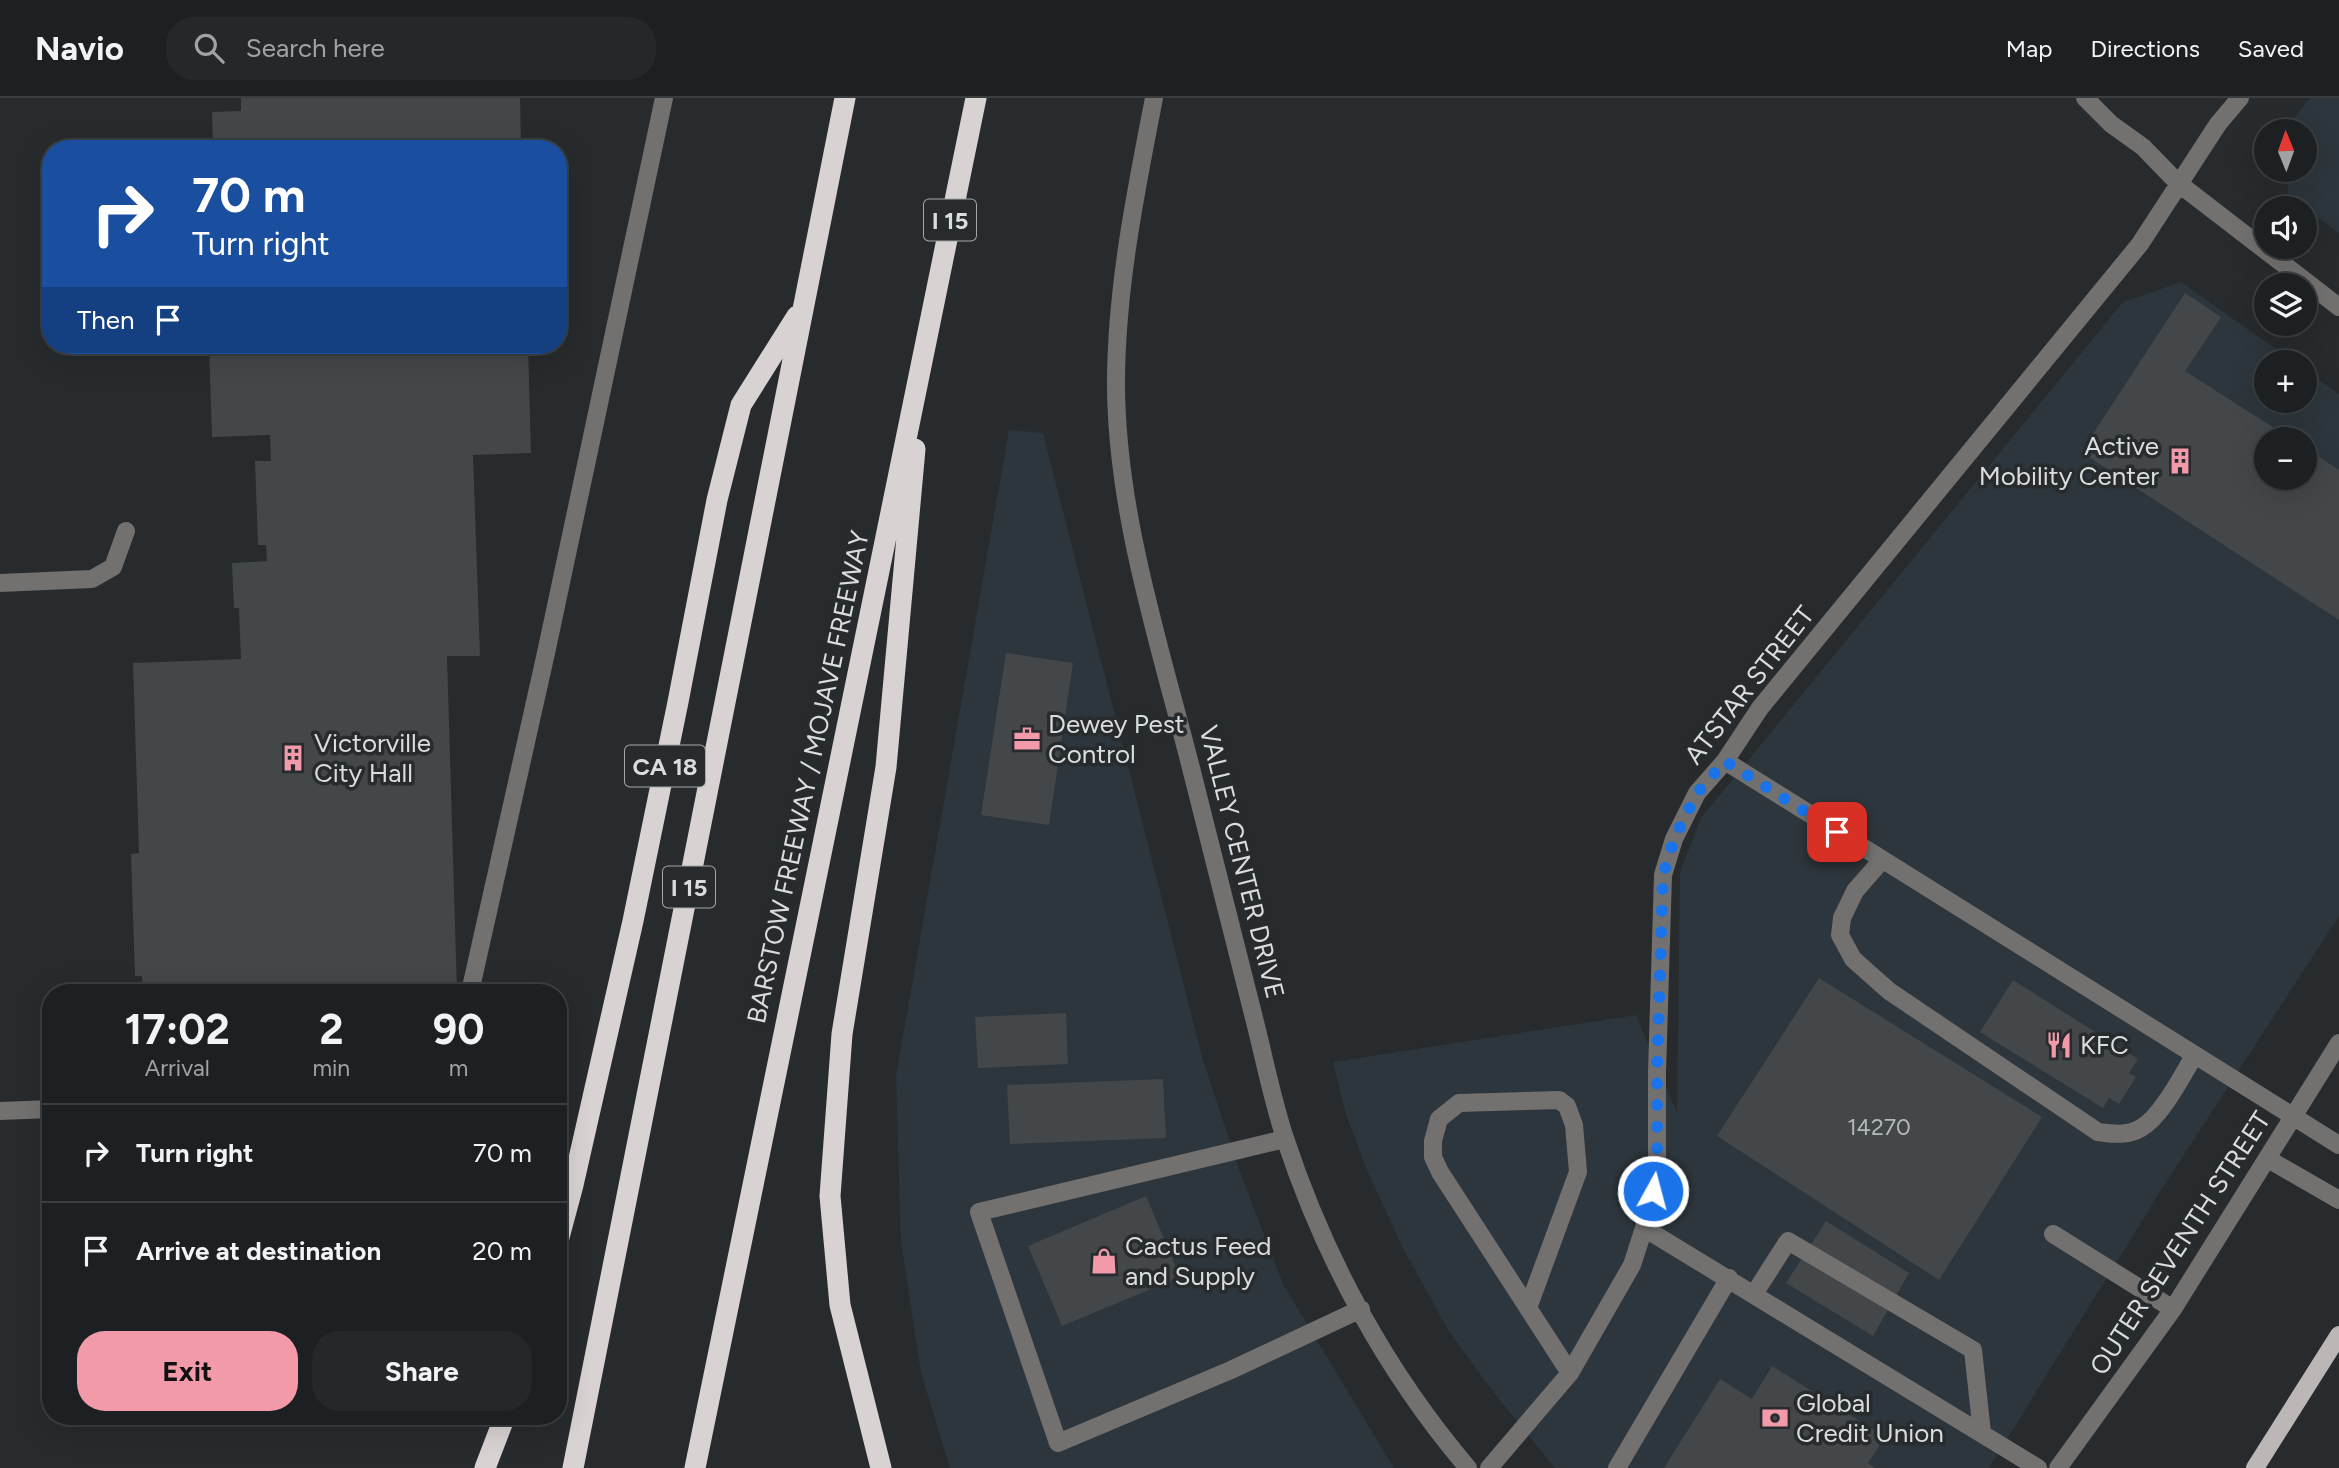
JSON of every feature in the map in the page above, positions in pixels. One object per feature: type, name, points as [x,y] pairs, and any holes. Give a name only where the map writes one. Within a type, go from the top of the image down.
[{"type":"highway","name":"I 15","points":[[573,1468],[845,98]]},
{"type":"highway","name":"BARSTOW FREEWAY / MOJAVE FREEWAY","points":[[695,1468],[976,98]]},
{"type":"highway","name":"CA 18","points":[[567,1207],[630,934],[717,500],[740,405],[804,306]]},
{"type":"highway","points":[[881,1468],[840,1305],[830,1196],[842,1034],[886,767],[925,343]]},
{"type":"highway","points":[[485,1468],[502,1425]]},
{"type":"main road","points":[[2255,1468],[2339,1335]]},
{"type":"street","points":[[472,984],[664,98]]},
{"type":"street","name":"VALLEY CENTER DRIVE","points":[[1154,98],[1121,280],[1116,379],[1121,462],[1140,569],[1285,1139],[1322,1234],[1401,1381],[1468,1468]]},
{"type":"street","points":[[2085,98],[2111,124],[2143,147],[2178,183],[2339,306]]},
{"type":"street","name":"ATSTAR STREET","points":[[1489,1468],[1570,1373],[1632,1265],[1644,1228],[1657,1173],[1663,875],[1674,839],[1697,793],[1725,761],[1760,708],[2140,244],[2218,124],[2240,98]]},
{"type":"street","points":[[0,583],[92,579],[113,567],[126,531]]},
{"type":"street","points":[[1725,761],[2339,1146]]},
{"type":"street","points":[[1882,860],[1855,891],[1842,918],[1840,935],[1853,959],[1889,991],[2098,1132],[2118,1135],[2142,1128],[2164,1105],[2194,1056]]},
{"type":"street","name":"OUTER SEVENTH STREET","points":[[2058,1468],[2173,1309],[2339,1044]]},
{"type":"street","points":[[1528,1308],[1578,1172],[1574,1125],[1567,1106],[1559,1100],[1459,1103],[1439,1119],[1433,1141],[1433,1157],[1440,1172],[1570,1373]]},
{"type":"street","points":[[0,1111],[42,1109]]},
{"type":"street","points":[[1285,1139],[979,1212],[1058,1443],[1231,1370],[1361,1309]]},
{"type":"street","points":[[2268,1159],[2339,1200]]},
{"type":"street","points":[[1644,1228],[2038,1468]]},
{"type":"street","points":[[2053,1234],[2173,1309]]},
{"type":"street","points":[[1754,1293],[1788,1241],[1973,1350],[1982,1433]]},
{"type":"street","points":[[1617,1468],[1729,1278]]},
{"type":"shaded area","points":[[2310,98],[2339,98],[2339,233],[2317,217],[2317,196],[2288,195],[2287,182],[2317,182],[2317,119],[2294,119]]},
{"type":"shaded area","points":[[2181,282],[2277,350],[2254,350],[2254,413],[2317,413],[2317,378],[2339,394],[2339,916],[2165,1184],[1989,1468],[1555,1468],[1494,1393],[1448,1330],[1403,1248],[1368,1173],[1346,1114],[1333,1062],[1636,1015],[1677,1113],[1680,872],[1701,818],[2123,302]]},
{"type":"shaded area","points":[[1009,430],[1043,433],[1203,1060],[1240,1172],[1283,1284],[1394,1468],[950,1468],[921,1373],[901,1242],[896,1076]]},
{"type":"building","points":[[241,98],[520,98],[521,140],[213,140],[212,112],[241,111]]},
{"type":"building","name":"Active Mobility Center","points":[[2185,293],[2221,317],[2185,371],[2272,427],[2254,427],[2254,490],[2317,490],[2317,456],[2339,470],[2339,620],[2081,452]]},
{"type":"building","name":"Victorville City Hall","points":[[209,354],[528,354],[531,453],[473,455],[480,656],[447,656],[457,984],[142,984],[142,976],[135,976],[131,854],[139,853],[133,663],[241,659],[239,608],[234,608],[232,563],[267,561],[266,545],[258,545],[255,461],[271,461],[270,435],[212,437]]},
{"type":"building","name":"Dewey Pest Control","points":[[1006,653],[1073,663],[1049,825],[981,815]]},
{"type":"building","points":[[1819,978],[2042,1117],[1939,1280],[1717,1136]]},
{"type":"building","name":"KFC","points":[[2013,980],[2138,1059],[2129,1073],[2136,1077],[2119,1104],[2109,1098],[2103,1108],[1980,1032]]},
{"type":"building","points":[[1066,1013],[1068,1064],[978,1068],[975,1017]]},
{"type":"building","points":[[1163,1079],[1166,1138],[1010,1144],[1007,1085]]},
{"type":"building","name":"Cactus Feed and Supply","points":[[1146,1196],[1180,1277],[1062,1326],[1028,1246]]},
{"type":"building","points":[[1826,1221],[1909,1273],[1873,1336],[1786,1283]]},
{"type":"building","name":"Global Credit Union","points":[[1772,1366],[1885,1437],[1868,1463],[1875,1468],[1664,1468],[1720,1379],[1752,1399]]},
{"type":"place","name":"Active Mobility Center","points":[[2180,461]]},
{"type":"place","name":"Dewey Pest Control","points":[[1027,739]]},
{"type":"place","name":"Victorville City Hall","points":[[293,758]]},
{"type":"place","name":"KFC","points":[[2059,1045]]},
{"type":"place","name":"Cactus Feed and Supply","points":[[1104,1261]]},
{"type":"place","name":"Global Credit Union","points":[[1775,1418]]},
{"type":"route","points":[[1653,1191],[1657,1173],[1663,875],[1674,839],[1697,793],[1725,761],[1837,832]]}]
